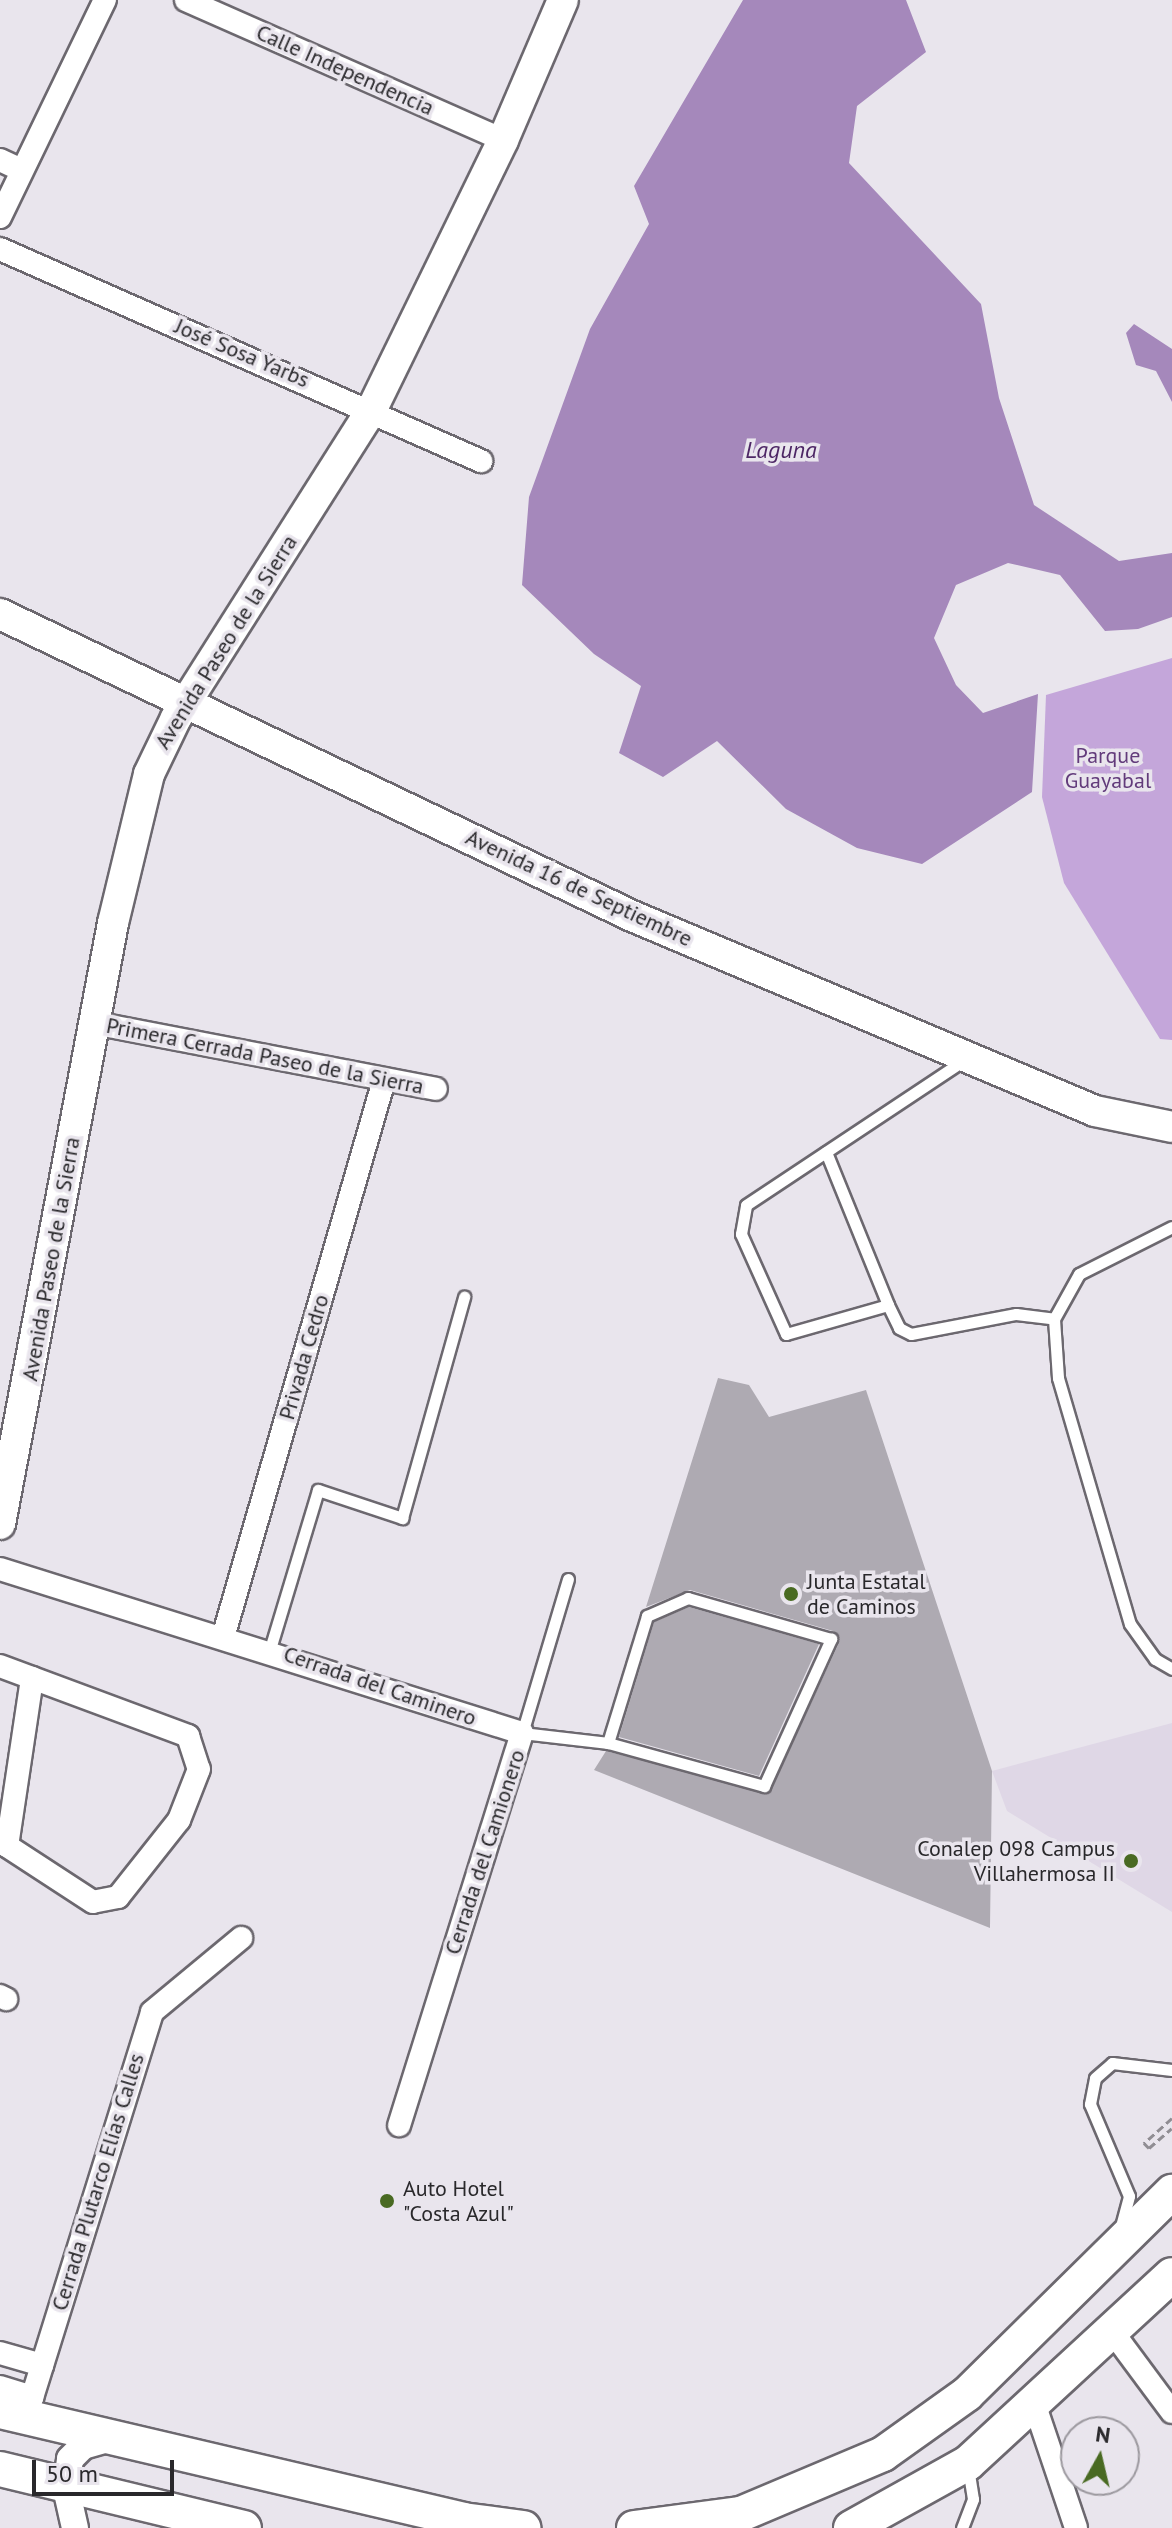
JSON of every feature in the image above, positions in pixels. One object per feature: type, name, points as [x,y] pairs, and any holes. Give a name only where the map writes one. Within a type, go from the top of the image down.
[{"type":"main road","name":"Avenida Paseo de la Sierra","points":[[0,1524],[138,807],[186,702],[372,409],[503,140],[563,0]]},
{"type":"main road","name":"Avenida 16 de Septiembre","points":[[0,614],[632,916],[1095,1111],[1172,1127]]},
{"type":"main road","points":[[634,2528],[733,2521],[825,2484],[895,2445],[967,2394],[1172,2192]]},
{"type":"main road","points":[[851,2528],[968,2463],[1171,2278]]},
{"type":"main road","points":[[20,2409],[114,2437],[523,2528]]},
{"type":"main road","points":[[0,2469],[66,2488],[244,2528]]},
{"type":"street","points":[[0,217],[105,0]]},
{"type":"street","name":"Calle Independencia","points":[[186,0],[503,140]]},
{"type":"street","points":[[0,160],[21,170]]},
{"type":"street","name":"José Sosa Yarbs","points":[[0,249],[372,409],[481,461]]},
{"type":"street","name":"Primera Cerrada Paseo de la Sierra","points":[[94,1023],[436,1089]]},
{"type":"street","name":"Privada Cedro","points":[[224,1634],[384,1080]]},
{"type":"street","name":"Cerrada del Caminero","points":[[0,1569],[224,1634],[522,1733]]},
{"type":"street","points":[[0,1666],[188,1736],[199,1769],[179,1820],[118,1897],[93,1902],[7,1846],[32,1678]]},
{"type":"street","name":"Cerrada del Camionero","points":[[399,2125],[522,1733]]},
{"type":"street","name":"Cerrada Plutarco Elías Calles","points":[[20,2409],[42,2365],[152,2012],[241,1938]]},
{"type":"street","points":[[1111,2330],[1172,2412]]},
{"type":"street","points":[[0,2353],[42,2365]]},
{"type":"street","points":[[0,2387],[20,2409]]},
{"type":"street","points":[[1034,2403],[1076,2528]]},
{"type":"street","points":[[75,2528],[66,2488],[70,2459],[83,2446],[114,2437]]},
{"type":"lane","points":[[888,1305],[786,1334],[741,1234],[746,1205],[968,1057]]},
{"type":"lane","points":[[826,1152],[899,1328],[911,1334],[1016,1314],[1054,1319]]},
{"type":"lane","points":[[1172,1227],[1079,1274],[1054,1319],[1058,1378],[1130,1624],[1155,1659],[1172,1669]]},
{"type":"lane","points":[[270,1649],[318,1490],[402,1518],[464,1297]]},
{"type":"lane","name":"Cerrada del Camionero","points":[[522,1733],[568,1579]]},
{"type":"lane","name":"Cerrada del Caminero","points":[[522,1733],[608,1743],[764,1786],[831,1639],[688,1598],[647,1616],[608,1743]]},
{"type":"lane","points":[[1114,2248],[1129,2196],[1090,2104],[1095,2078],[1112,2063],[1172,2070]]},
{"type":"lane","points":[[962,2528],[973,2499],[968,2463]]},
{"type":"path","points":[[1172,2118],[1144,2143],[1149,2148],[1172,2128]]},
{"type":"shaded area","name":"Conalep 098 Campus Villahermosa II","points":[[1172,1723],[1172,1912],[1007,1811],[992,1771]]},
{"type":"green space","name":"Parque Guayabal","points":[[1172,658],[1172,1040],[1160,1039],[1064,883],[1042,797],[1046,695]]},
{"type":"water","name":"Laguna","points":[[743,0],[906,0],[926,52],[857,106],[849,163],[981,304],[999,398],[1034,505],[1119,561],[1172,553],[1172,617],[1138,629],[1105,631],[1060,575],[1008,563],[956,585],[934,638],[956,685],[983,713],[1038,694],[1032,792],[922,864],[857,848],[786,809],[717,741],[663,777],[619,753],[641,686],[594,654],[522,585],[529,497],[590,329],[649,224],[634,186]]},
{"type":"water","points":[[1134,324],[1172,349],[1172,402],[1156,371],[1136,365],[1126,333]]},
{"type":"building","name":"Junta Estatal de Caminos","points":[[718,1378],[749,1385],[769,1417],[866,1390],[992,1771],[990,1928],[594,1770],[606,1751],[769,1793],[839,1643],[833,1631],[690,1590],[646,1607]]},
{"type":"building","points":[[689,1607],[819,1644],[759,1776],[619,1737],[654,1622]]},
{"type":"place","name":"Junta Estatal de Caminos","points":[[791,1594]]},
{"type":"place","name":"Conalep 098 Campus Villahermosa II","points":[[1131,1861]]},
{"type":"place","name":"Auto Hotel \"Costa Azul\"","points":[[387,2201]]}]
